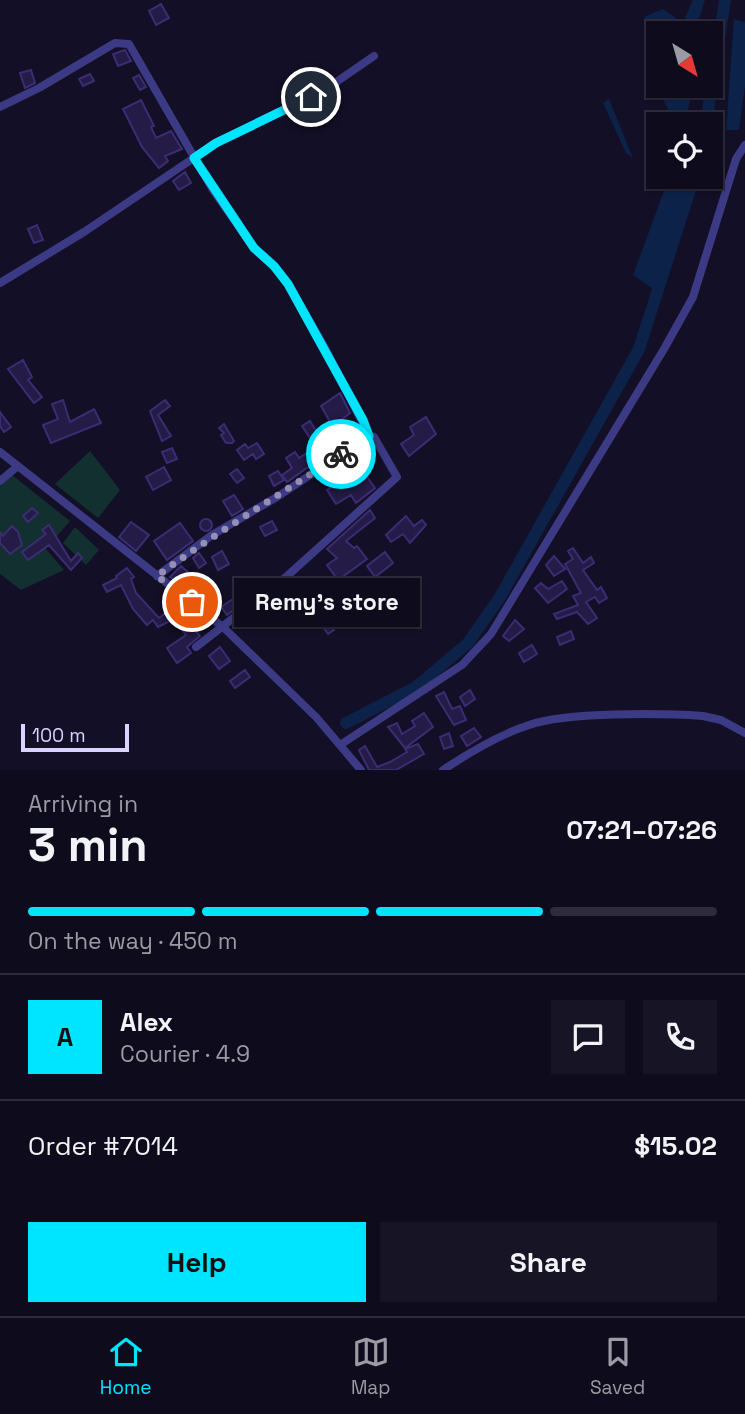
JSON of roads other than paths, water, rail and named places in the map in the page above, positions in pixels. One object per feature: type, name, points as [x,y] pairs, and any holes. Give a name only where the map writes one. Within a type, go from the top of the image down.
[{"type":"street","points":[[0,107],[39,88],[115,43],[124,42],[134,50],[194,158],[254,248],[274,266],[288,284],[324,346],[369,436],[374,438],[396,479],[224,628],[196,647]]},
{"type":"street","points":[[0,283],[84,232],[216,143],[330,87],[374,57]]},
{"type":"street","points":[[340,745],[462,666],[491,634],[693,297],[732,170],[745,145]]},
{"type":"street","points":[[157,576],[212,535],[277,498],[369,436]]},
{"type":"street","points":[[0,452],[224,628],[316,717],[361,770]]},
{"type":"street","points":[[0,481],[18,466]]},
{"type":"street","points":[[443,770],[499,737],[531,724],[561,719],[703,716],[721,720],[745,733]]},
{"type":"water","points":[[693,0],[705,0],[698,21],[685,18]]},
{"type":"water","points":[[663,9],[676,18],[675,21],[646,21],[644,17]]},
{"type":"water","points":[[734,19],[745,22],[745,86],[739,130],[726,130]]},
{"type":"water","points":[[662,98],[691,98],[687,112],[670,112]]},
{"type":"water","points":[[609,99],[632,157],[626,153],[603,103]]},
{"type":"water","points":[[665,189],[686,189],[653,289],[633,275]]},
{"type":"waterway","points":[[708,112],[725,0]]},
{"type":"waterway","points":[[346,723],[416,687],[468,643],[500,597],[639,349],[690,189]]},
{"type":"place","name":"Remy's store","points":[[192,602]]}]
